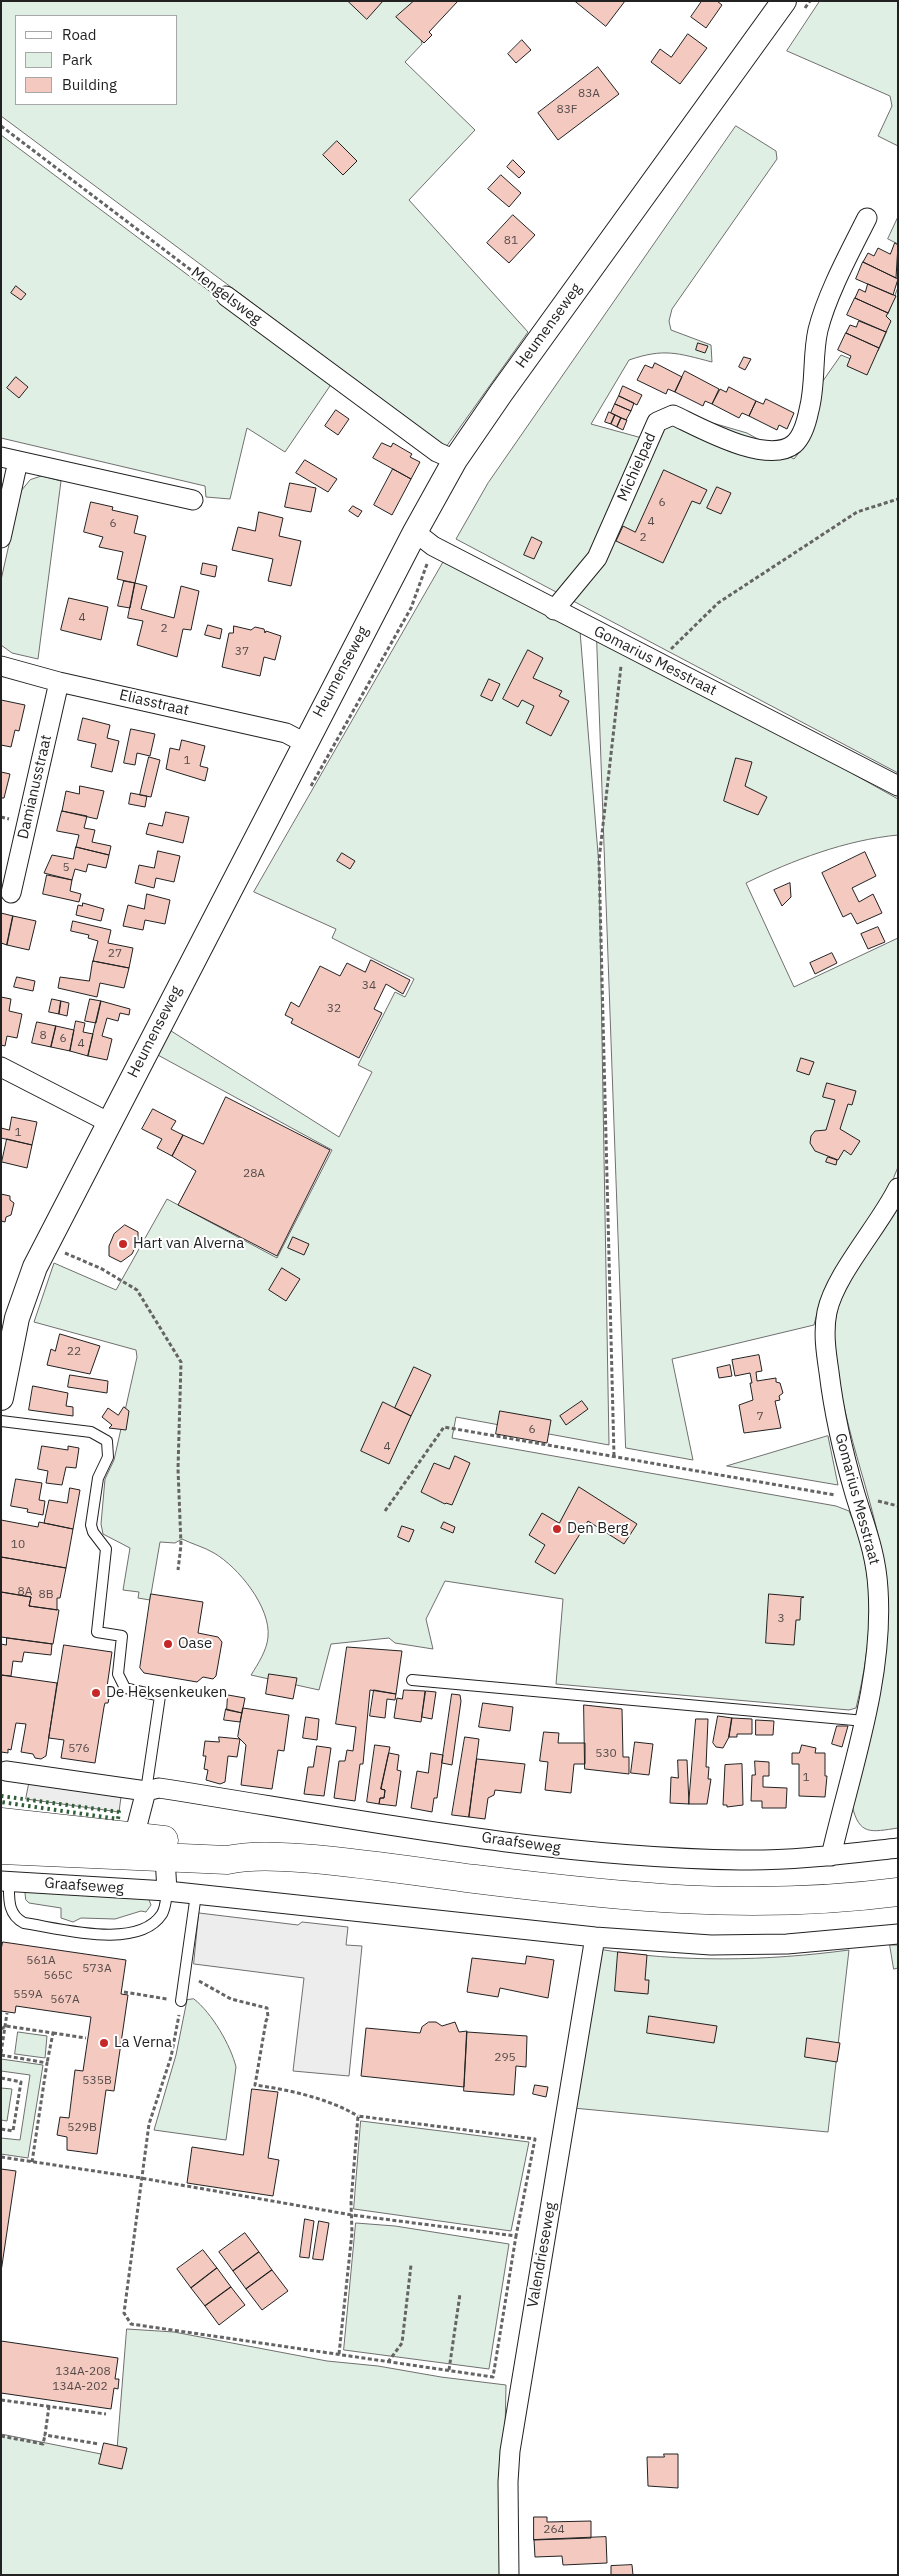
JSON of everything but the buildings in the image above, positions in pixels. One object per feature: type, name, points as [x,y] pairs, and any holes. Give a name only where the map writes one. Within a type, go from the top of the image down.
[{"type":"main road","points":[[1,1822],[227,1846],[250,1856]]},
{"type":"main road","points":[[1,1850],[227,1860],[250,1856],[335,1861],[644,1898],[766,1902],[817,1900],[898,1892]]},
{"type":"street","name":"Heumenseweg","points":[[1,1398],[18,1312],[35,1267],[304,743],[455,460],[501,393],[784,1]]},
{"type":"street","name":"Michielpad","points":[[554,610],[597,558],[657,422],[673,415],[723,438],[776,452],[794,444],[802,432],[810,408],[818,330],[839,275],[867,218]]},
{"type":"street","name":"Mengelsweg","points":[[226,296],[437,452],[455,460]]},
{"type":"street","points":[[1,538],[10,459],[193,500]]},
{"type":"street","name":"Gomarius Messtraat","points":[[415,532],[433,546],[554,610],[898,786]]},
{"type":"street","name":"Eliasstraat","points":[[1,666],[59,682],[286,733],[304,743]]},
{"type":"street","name":"Damianusstraat","points":[[11,893],[59,682]]},
{"type":"street","points":[[1,1068],[108,1122]]},
{"type":"street","name":"Gomarius Messtraat","points":[[831,1856],[865,1721],[876,1657],[878,1588],[866,1524],[856,1496],[835,1419],[824,1333],[827,1310],[836,1289],[898,1188]]},
{"type":"street","name":"Graafseweg","points":[[6,1771],[146,1791],[158,1788],[594,1853],[741,1860],[831,1856],[898,1848]]},
{"type":"street","points":[[134,1837],[146,1791]]},
{"type":"street","points":[[165,1857],[168,1891]]},
{"type":"street","name":"Graafseweg","points":[[5,1881],[168,1891],[595,1937],[711,1945],[788,1944],[898,1934]]},
{"type":"street","name":"Valendrieseweg","points":[[509,2575],[508,2482],[511,2443],[595,1937]]},
{"type":"lane","points":[[1,1421],[91,1432],[107,1441],[108,1457],[98,1478],[91,1525],[93,1532],[106,1549],[97,1632],[122,1636],[118,1674],[125,1688],[160,1696],[146,1791]]},
{"type":"lane","points":[[412,1680],[865,1721]]},
{"type":"lane","points":[[5,1881],[9,1902],[17,1920],[24,1923],[106,1935],[126,1935],[152,1923],[161,1914],[168,1891]]},
{"type":"lane","points":[[181,2001],[196,1894]]},
{"type":"path","name":"Mengelsweg","points":[[1,126],[226,296]]},
{"type":"path","points":[[657,663],[718,603],[857,512],[898,499]]},
{"type":"path","points":[[614,1456],[599,860],[623,645]]},
{"type":"path","points":[[46,1246],[102,1269],[137,1290],[181,1362],[178,1469],[180,1545],[178,1570]]},
{"type":"path","points":[[386,1511],[444,1427],[837,1495],[856,1496]]},
{"type":"path","points":[[124,1992],[181,2001],[171,2057],[149,2124],[124,2313],[126,2320],[132,2324],[493,2377],[516,2236],[536,2139],[358,2116],[324,2101],[278,2088],[255,2085],[268,2017],[267,2008],[231,1999],[186,1971]]},
{"type":"path","points":[[7,2013],[1,2054],[47,2062]]},
{"type":"path","points":[[1,2029],[6,2026],[86,2038]]},
{"type":"path","points":[[32,2162],[52,2033]]},
{"type":"path","points":[[1,2078],[21,2082],[13,2131],[1,2129]]},
{"type":"path","points":[[338,2354],[352,2233],[358,2116]]},
{"type":"path","points":[[1,2157],[141,2178],[352,2215],[516,2236]]},
{"type":"path","points":[[388,2362],[402,2343],[411,2265]]},
{"type":"path","points":[[449,2370],[460,2294]]},
{"type":"path","points":[[1,2400],[106,2414]]},
{"type":"path","points":[[1,2436],[43,2444],[49,2406]]},
{"type":"path","points":[[45,2435],[99,2444]]},
{"type":"green space","points":[[1,1],[414,1],[422,44],[405,62],[475,130],[409,200],[528,332],[446,447],[1,116]]},
{"type":"green space","points":[[820,1],[898,1],[898,146],[878,136],[892,106],[890,96],[787,51]]},
{"type":"green space","points":[[736,126],[776,151],[777,159],[672,309],[669,321],[671,330],[711,345],[712,362],[670,353],[652,354],[629,360],[591,424],[642,438],[692,417],[747,433],[794,459],[804,446],[818,388],[841,355],[863,364],[871,348],[878,351],[887,331],[876,326],[882,312],[888,314],[898,287],[898,773],[456,539],[488,483]]},
{"type":"green space","points":[[1,135],[332,383],[285,452],[247,428],[230,499],[206,497],[205,486],[1,438]]},
{"type":"green space","points":[[898,217],[898,244],[888,239]]},
{"type":"green space","points":[[42,476],[61,481],[38,659],[12,653],[1,645],[1,580],[21,491],[30,480]]},
{"type":"green space","points":[[444,561],[580,631],[599,866],[609,1445],[456,1417],[452,1438],[836,1506],[849,1511],[865,1560],[869,1609],[866,1658],[856,1708],[849,1710],[556,1684],[563,1599],[445,1581],[426,1619],[433,1649],[395,1643],[389,1638],[331,1644],[319,1690],[251,1675],[266,1647],[268,1625],[259,1601],[251,1589],[233,1568],[210,1551],[182,1539],[175,1543],[160,1542],[150,1600],[138,1598],[139,1592],[123,1590],[130,1548],[103,1534],[101,1524],[105,1479],[114,1460],[137,1357],[136,1350],[34,1322],[54,1263],[116,1290],[167,1199],[277,1258],[332,1150],[156,1054],[168,1029],[339,1137],[372,1072],[358,1065],[395,992],[405,997],[414,979],[332,938],[336,929],[254,892]]},
{"type":"green space","points":[[597,640],[796,742],[898,799],[898,835],[859,841],[820,852],[782,866],[746,883],[794,987],[898,938],[898,1167],[878,1207],[830,1283],[820,1303],[814,1325],[672,1359],[693,1460],[626,1448]]},
{"type":"green space","points":[[898,1208],[898,1828],[873,1831],[863,1827],[858,1822],[852,1805],[882,1676],[887,1623],[887,1597],[879,1540],[843,1401],[835,1351],[834,1330],[840,1303],[853,1275]]},
{"type":"green space","points":[[828,1436],[838,1485],[727,1466]]},
{"type":"green space","points":[[25,1889],[148,1897],[151,1905],[146,1912],[141,1911],[115,1919],[81,1918],[73,1922],[61,1918],[61,1908],[29,1903],[26,1900]]},
{"type":"green space","points":[[890,1945],[898,1945],[898,1968],[894,1969]]},
{"type":"green space","points":[[598,1949],[661,1957],[724,1959],[818,1954],[849,1950],[828,2132],[573,2108]]},
{"type":"green space","points":[[194,1999],[201,2005],[220,2030],[230,2049],[236,2067],[226,2140],[154,2130],[176,2055],[187,2000]]},
{"type":"green space","points":[[18,2032],[47,2036],[45,2058],[15,2054]]},
{"type":"green space","points":[[1,2059],[43,2065],[28,2158],[1,2154],[1,2138],[20,2140],[30,2075],[1,2071]]},
{"type":"green space","points":[[1,2088],[12,2089],[7,2121],[1,2120]]},
{"type":"green space","points":[[361,2121],[529,2142],[511,2231],[354,2209]]},
{"type":"green space","points":[[356,2223],[395,2226],[509,2244],[489,2369],[344,2350]]},
{"type":"green space","points":[[127,2329],[174,2332],[327,2361],[378,2366],[441,2377],[506,2385],[502,2575],[1,2575],[1,2434],[116,2457]]},
{"type":"shaded area","points":[[29,1784],[121,1797],[119,1812],[26,1799]]},
{"type":"shaded area","points":[[199,1913],[298,1925],[302,1922],[348,1927],[346,1945],[362,1946],[349,2076],[293,2071],[304,1978],[194,1964]]},
{"type":"hedge","points":[[1,1796],[119,1812],[118,1819],[1,1802]]},
{"type":"place","name":"Hart van Alverna","points":[[123,1244]]},
{"type":"place","name":"Den Berg","points":[[557,1529]]},
{"type":"place","name":"Oase","points":[[168,1644]]},
{"type":"place","name":"De Heksenkeuken","points":[[96,1693]]},
{"type":"place","name":"La Verna","points":[[104,2043]]}]
